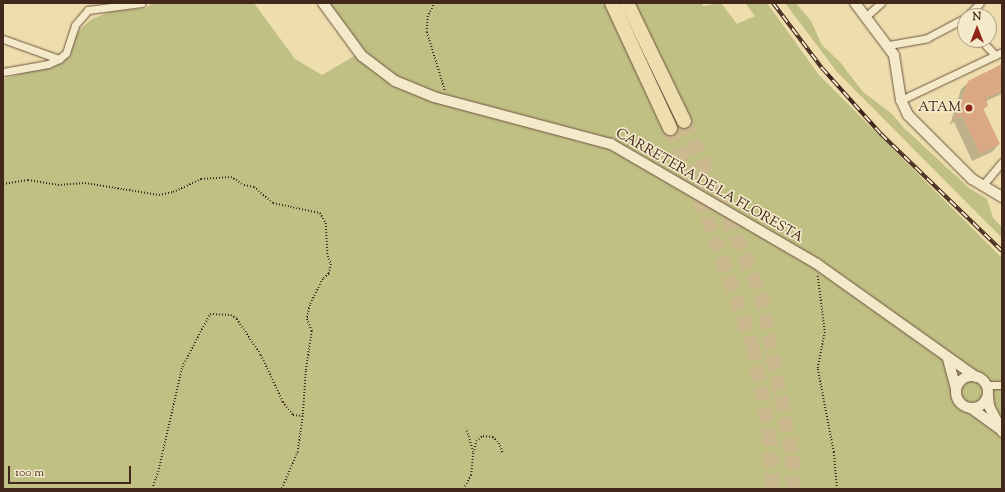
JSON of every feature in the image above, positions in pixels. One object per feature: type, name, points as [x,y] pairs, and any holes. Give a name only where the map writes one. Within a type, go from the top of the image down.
[{"type":"highway","points":[[612,3],[670,128]]},
{"type":"highway","points":[[627,3],[684,121]]},
{"type":"main road","name":"CARRETERA DE LA FLORESTA","points":[[323,3],[349,40],[378,70],[404,86],[452,102],[611,144],[817,264],[922,336],[948,358],[976,377]]},
{"type":"main road","points":[[855,3],[865,17],[890,45],[898,70],[901,100],[908,115],[935,144],[982,186],[1002,197]]},
{"type":"main road","points":[[948,358],[959,402],[971,408],[1000,430]]},
{"type":"main road","points":[[956,388],[963,379],[976,377],[986,385],[988,396],[1000,430]]},
{"type":"main road","points":[[971,408],[982,404],[988,396]]},
{"type":"street","points":[[3,72],[48,64],[59,59],[66,53],[75,25],[88,10],[142,3]]},
{"type":"street","points":[[865,17],[882,3]]},
{"type":"street","points":[[890,45],[927,38],[957,23]]},
{"type":"street","points":[[3,39],[59,59]]},
{"type":"street","points":[[901,100],[998,54]]},
{"type":"street","points":[[982,186],[1002,162]]},
{"type":"street","points":[[986,385],[1002,385]]},
{"type":"path","points":[[435,3],[428,16],[428,40],[442,75],[447,95],[452,102]]},
{"type":"path","points":[[3,184],[28,180],[58,185],[85,183],[159,195],[173,192],[201,178],[231,177],[244,185],[254,187],[273,203],[320,213],[326,223],[328,256],[332,264],[329,274],[324,279],[310,305],[307,319],[312,331],[306,372],[304,416],[298,452],[282,489]]},
{"type":"path","points":[[817,264],[825,332],[818,369],[834,452],[837,489]]},
{"type":"path","points":[[152,489],[158,472],[182,367],[210,314],[231,315],[237,319],[261,355],[283,402],[293,415],[304,416]]},
{"type":"path","points":[[466,429],[473,452]]},
{"type":"path","points":[[463,489],[471,475],[473,452],[476,441],[484,436],[493,437],[499,443],[503,453]]},
{"type":"shaded area","points":[[153,3],[254,3],[295,59],[322,75],[361,52],[329,3],[702,3],[703,6],[721,3],[737,24],[755,16],[745,3],[767,3],[819,75],[1002,258],[1002,489],[3,489],[3,79],[58,63],[66,58],[79,30],[92,19],[112,11],[146,8]]},
{"type":"shaded area","points":[[785,3],[796,3],[811,21],[822,45],[840,62],[863,92],[892,114],[903,127],[969,188],[987,199],[993,218],[1002,227],[1002,238],[837,72]]},
{"type":"building","name":"ATAM","points":[[1002,64],[1002,91],[986,98],[988,106],[983,108],[1000,144],[980,154],[962,116],[956,118],[968,81]]},
{"type":"tunnel","points":[[684,121],[761,294],[792,456],[793,489]]},
{"type":"tunnel","points":[[670,128],[700,198],[753,346],[769,432],[773,489]]},
{"type":"railway","points":[[773,3],[822,68],[881,134],[1002,251]]},
{"type":"place","name":"ATAM","points":[[969,108]]}]
